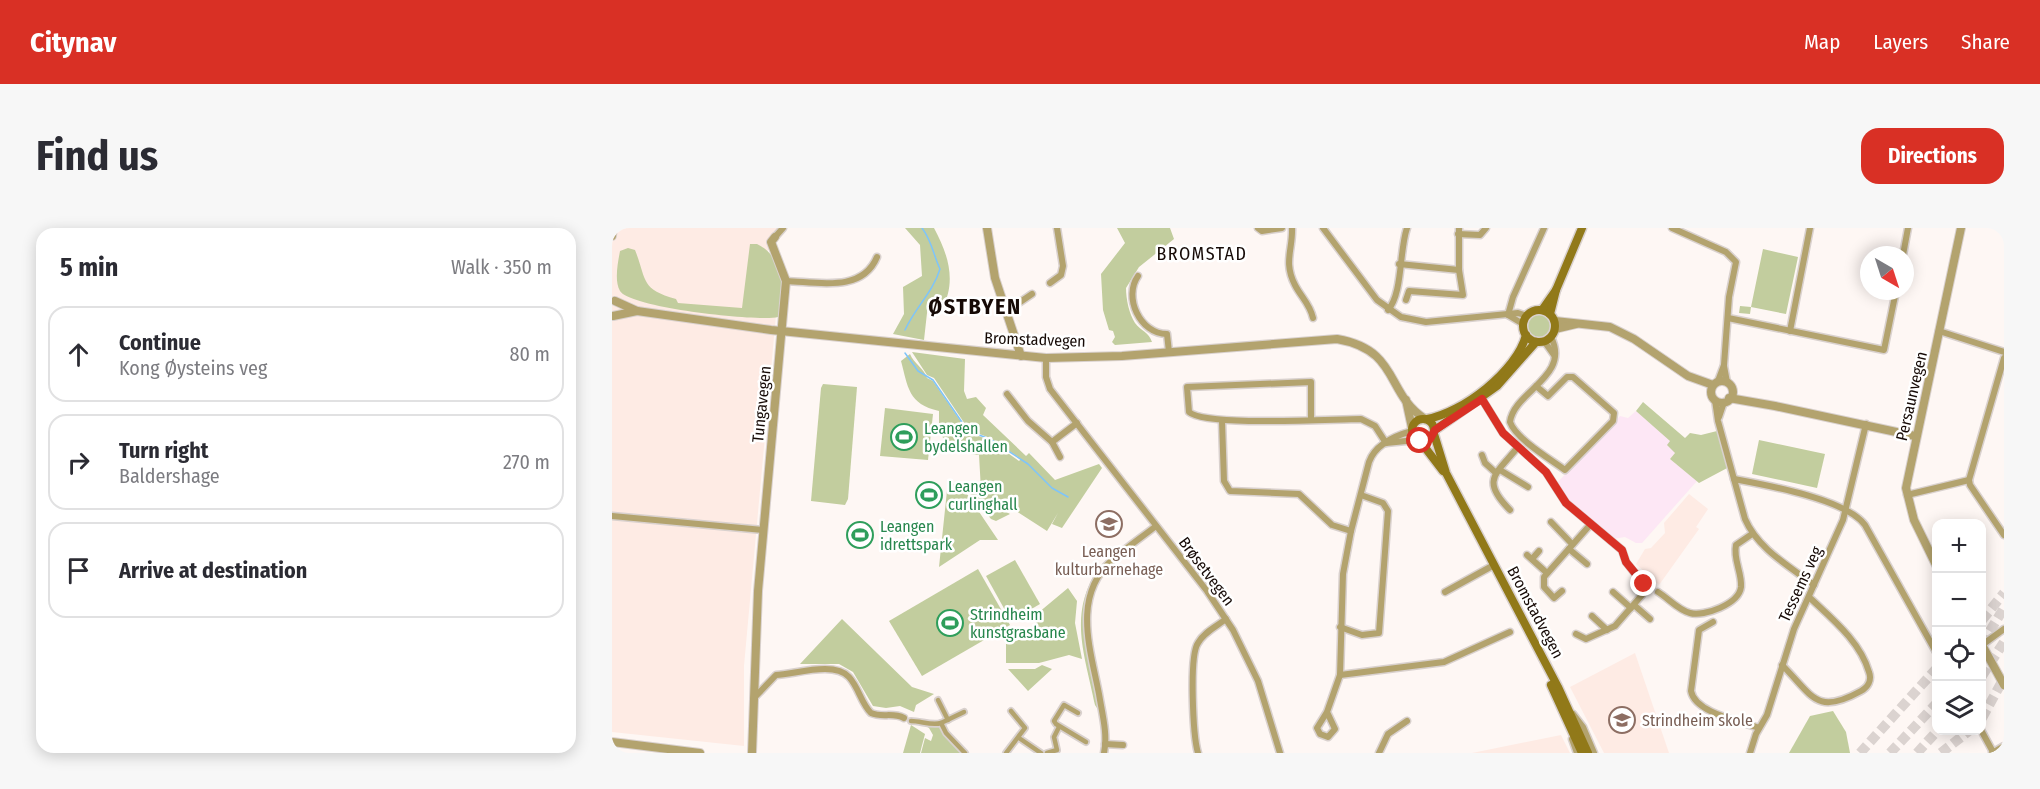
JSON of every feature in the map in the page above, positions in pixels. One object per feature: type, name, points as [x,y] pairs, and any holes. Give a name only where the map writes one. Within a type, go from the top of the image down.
[{"type":"main road","points":[[1548,328],[1533,311],[1525,320],[1527,335],[1513,360],[1487,387],[1457,408],[1416,421],[1412,429],[1418,440],[1430,439],[1434,432],[1482,399],[1506,378],[1548,328],[1556,290],[1582,228]]},
{"type":"main road","points":[[1527,335],[1548,328]]},
{"type":"main road","points":[[1426,419],[1434,432]]},
{"type":"main road","name":"Bromstadvegen","points":[[1434,432],[1446,473],[1569,710],[1588,753]]},
{"type":"main road","name":"Bromstadvegen","points":[[1418,440],[1446,473]]},
{"type":"main road","name":"Bromstadvegen","points":[[1550,674],[1551,685],[1582,753]]},
{"type":"street","points":[[612,236],[613,228]]},
{"type":"street","name":"Tungavegen","points":[[752,753],[764,530],[786,281],[771,248],[774,237],[783,228]]},
{"type":"street","points":[[987,228],[995,278],[1016,334],[1017,355]]},
{"type":"street","points":[[1050,283],[1061,275],[1063,266],[1057,228]]},
{"type":"street","points":[[1258,228],[1262,231],[1282,228]]},
{"type":"street","points":[[1292,228],[1288,250],[1290,270],[1296,288],[1311,307],[1313,318]]},
{"type":"street","points":[[1323,228],[1388,310],[1401,317],[1420,322],[1508,315],[1525,320]]},
{"type":"street","points":[[1388,310],[1395,299],[1407,228]]},
{"type":"street","points":[[1406,300],[1409,291],[1463,295],[1459,270],[1458,231],[1480,235],[1486,228]]},
{"type":"street","points":[[1508,315],[1513,297],[1544,228]]},
{"type":"street","points":[[1672,228],[1735,258],[1737,267],[1728,318],[1718,421],[1752,534],[1763,546],[1815,585]]},
{"type":"street","points":[[1790,331],[1810,228]]},
{"type":"street","points":[[1905,246],[1908,228]]},
{"type":"street","name":"Persaunvegen","points":[[1932,558],[1918,532],[1907,495],[1907,477],[1961,228]]},
{"type":"street","points":[[786,281],[840,283],[853,281],[868,273],[877,257]]},
{"type":"street","points":[[1400,264],[1459,270]]},
{"type":"street","points":[[1138,276],[1132,289],[1137,313],[1140,320],[1156,332],[1167,334],[1168,352]]},
{"type":"street","points":[[1007,311],[1032,294]]},
{"type":"street","points":[[613,298],[617,308],[613,317]]},
{"type":"street","name":"Bromstadvegen","points":[[613,298],[637,311],[782,332],[1046,358],[1168,352],[1323,339],[1350,341],[1372,352],[1383,362],[1406,400],[1426,419]]},
{"type":"street","points":[[1728,318],[1884,350],[1894,300]]},
{"type":"street","name":"Bromstadvegen","points":[[613,317],[637,311]]},
{"type":"street","points":[[1536,386],[1548,396],[1568,376],[1573,377],[1614,413],[1613,421],[1565,470],[1549,460],[1511,424],[1511,415],[1552,367],[1554,355],[1548,328],[1576,324],[1595,323],[1618,330],[1696,380],[1721,391],[1749,400],[1915,436]]},
{"type":"street","points":[[1940,331],[2004,352]]},
{"type":"street","name":"Brøsetvegen","points":[[1046,358],[1046,377],[1050,389],[1226,619],[1258,681],[1280,753]]},
{"type":"street","points":[[2004,358],[1969,480],[1970,485],[2004,535]]},
{"type":"street","points":[[1311,419],[1311,382],[1187,387],[1189,412],[1195,417],[1222,421],[1361,419],[1375,426],[1386,443]]},
{"type":"street","points":[[1007,394],[1028,421],[1052,442],[1060,457]]},
{"type":"street","points":[[1482,399],[1499,428],[1546,472],[1563,500],[1622,550],[1626,562],[1642,580],[1644,593],[1615,626],[1584,639],[1576,634]]},
{"type":"street","name":"Bromstadvegen","points":[[1406,400],[1412,429]]},
{"type":"street","points":[[1222,421],[1224,481],[1230,491],[1299,494],[1332,525],[1351,531]]},
{"type":"street","points":[[1052,442],[1077,423]]},
{"type":"street","name":"Tessems veg","points":[[1750,753],[1759,728],[1767,715],[1782,665],[1809,597],[1832,548],[1845,511],[1866,424]]},
{"type":"street","points":[[1327,712],[1340,675],[1343,655],[1340,627],[1343,574],[1351,531],[1370,458],[1376,449],[1412,429]]},
{"type":"street","points":[[1386,443],[1418,440]]},
{"type":"street","points":[[1510,510],[1493,492],[1498,472],[1518,447]]},
{"type":"street","points":[[1482,455],[1485,463],[1528,487]]},
{"type":"street","points":[[1734,479],[1814,497],[1845,511],[1865,525],[1932,645]]},
{"type":"street","points":[[1907,495],[1969,480]]},
{"type":"street","points":[[1340,627],[1362,635],[1379,633],[1388,512],[1383,503],[1361,495]]},
{"type":"street","points":[[612,516],[764,530]]},
{"type":"street","points":[[1551,522],[1587,564]]},
{"type":"street","points":[[1562,591],[1556,598],[1546,590],[1543,581],[1547,573],[1590,525]]},
{"type":"street","points":[[1104,753],[1105,730],[1086,624],[1089,598],[1099,577],[1112,560],[1156,526]]},
{"type":"street","points":[[1658,592],[1690,613],[1701,613],[1727,604],[1738,596],[1741,588],[1735,560],[1736,545],[1752,534]]},
{"type":"street","points":[[1539,550],[1529,557],[1547,573]]},
{"type":"street","name":"Bromstadvegen","points":[[1445,592],[1494,565]]},
{"type":"street","points":[[1614,592],[1650,619]]},
{"type":"street","points":[[1782,665],[1818,700],[1826,704],[1835,704],[1847,698],[1864,688],[1870,681],[1870,674],[1856,646],[1809,597]]},
{"type":"street","points":[[1592,616],[1607,630]]},
{"type":"street","points":[[1198,753],[1194,736],[1194,650],[1204,635],[1226,619]]},
{"type":"street","points":[[1713,622],[1699,630],[1691,691],[1693,697],[1703,708],[1759,728]]},
{"type":"street","points":[[1986,642],[2004,630]]},
{"type":"street","points":[[1340,675],[1444,662],[1510,632]]},
{"type":"street","points":[[1986,652],[2004,685]]},
{"type":"street","points":[[754,698],[776,675],[838,670],[850,678],[871,713],[879,716],[896,714],[904,717]]},
{"type":"street","points":[[938,700],[948,720]]},
{"type":"street","points":[[1078,713],[1064,705],[1054,721],[1059,727],[1086,742]]},
{"type":"street","name":"Bromstadvegen","points":[[1569,710],[1579,720],[1594,753]]},
{"type":"street","points":[[1006,753],[1019,738],[1024,725],[1011,711]]},
{"type":"street","points":[[911,721],[923,721],[936,725],[964,712]]},
{"type":"street","points":[[1379,753],[1388,734],[1407,721]]},
{"type":"street","points":[[941,723],[946,733],[965,753]]},
{"type":"street","points":[[1047,753],[1059,752],[1054,737],[1059,727]]},
{"type":"street","name":"Bromstadvegen","points":[[1570,730],[1577,753]]},
{"type":"street","points":[[1984,735],[1992,752],[2004,746]]},
{"type":"street","points":[[1019,738],[1041,753]]},
{"type":"street","points":[[612,742],[700,753]]},
{"type":"street","points":[[1105,744],[1123,745]]},
{"type":"shaded area","points":[[612,228],[785,228],[767,252],[780,271],[744,666],[744,746],[612,732]]},
{"type":"shaded area","points":[[1636,411],[1671,441],[1675,453],[1670,459],[1697,481],[1642,543],[1636,543],[1625,537],[1613,539],[1573,507],[1563,496],[1557,483],[1620,416],[1628,418]]},
{"type":"shaded area","points":[[1689,494],[1708,509],[1696,527],[1699,529],[1659,585],[1636,564],[1645,549],[1651,548],[1665,533],[1664,523]]},
{"type":"shaded area","name":"Strindheim skole","points":[[1635,653],[1669,753],[1604,753],[1570,687]]},
{"type":"shaded area","points":[[1561,735],[1570,753],[1472,753]]},
{"type":"green space","points":[[905,228],[934,228],[949,268],[947,299],[942,309],[934,303],[928,304],[924,340],[893,334],[904,314],[903,287],[922,276],[920,245]]},
{"type":"green space","points":[[1117,228],[1170,228],[1174,239],[1139,267],[1126,288],[1128,306],[1133,319],[1152,342],[1115,345],[1112,342],[1115,337],[1113,331],[1109,330],[1103,310],[1101,274],[1125,243]]},
{"type":"green space","points":[[750,244],[757,244],[766,250],[778,266],[782,296],[778,317],[723,315],[670,308],[629,297],[618,287],[617,271],[620,251],[628,248],[635,250],[646,282],[650,287],[676,299],[678,303],[742,308]]},
{"type":"green space","points":[[1763,249],[1798,257],[1786,314],[1751,307]]},
{"type":"green space","points":[[1740,306],[1751,307],[1750,314],[1739,313]]},
{"type":"green space","points":[[1539,314],[1547,318],[1551,326],[1547,334],[1539,338],[1531,334],[1527,326],[1531,318]]},
{"type":"green space","points":[[912,352],[965,359],[964,391],[967,399],[976,397],[986,408],[983,415],[1026,456],[1029,453],[1055,480],[1099,464],[1102,468],[1062,528],[1052,524],[1058,513],[1047,531],[994,497],[1004,504],[1003,510],[1010,514],[996,521],[991,519],[968,491],[981,490],[979,455],[947,451],[939,425],[939,411],[915,399],[908,386],[901,361],[910,354],[927,378],[933,381],[968,432],[989,440],[1019,461],[1021,459],[990,438],[969,430],[934,378],[927,375]]},
{"type":"green space","points":[[823,384],[857,387],[848,499],[845,505],[811,501]]},
{"type":"green space","points":[[1643,402],[1685,438],[1690,433],[1701,435],[1721,430],[1731,466],[1699,483],[1670,459],[1675,453],[1667,445],[1670,441],[1636,411]]},
{"type":"green space","points":[[885,408],[933,414],[928,460],[880,456]]},
{"type":"green space","points":[[1759,440],[1825,454],[1817,488],[1752,474]]},
{"type":"green space","points":[[948,481],[965,491],[998,540],[980,540],[939,567]]},
{"type":"green space","points":[[1015,560],[1040,604],[1011,621],[986,576]]},
{"type":"green space","points":[[1100,566],[1087,593],[1083,616],[1099,711],[1095,705],[1083,651],[1081,617],[1084,600],[1090,583]]},
{"type":"green space","name":"Strindheim kunstgrasbane","points":[[978,569],[1010,625],[922,676],[889,621]]},
{"type":"green space","points":[[1068,588],[1077,601],[1075,623],[1082,659],[1069,655],[1039,663],[1006,663],[1006,644],[1028,637],[1035,632],[1038,613]]},
{"type":"green space","points":[[842,619],[912,687],[934,694],[916,705],[914,712],[900,706],[886,708],[873,706],[853,672],[839,664],[800,664]]},
{"type":"green space","points":[[1042,665],[1052,669],[1028,691],[1008,669],[1035,669]]},
{"type":"green space","points":[[1833,711],[1846,732],[1850,753],[1789,753],[1810,716]]},
{"type":"green space","points":[[921,723],[941,726],[963,753],[921,753],[925,738],[931,741],[933,735],[929,728]]},
{"type":"green space","points":[[911,725],[925,734],[920,753],[903,753]]},
{"type":"waterway","points":[[905,330],[933,285],[940,269],[922,228]]},
{"type":"waterway","points":[[905,353],[918,371],[933,380],[968,431],[990,439],[1028,464],[1052,488],[1068,497]]},
{"type":"tunnel","points":[[1986,615],[2004,593]]},
{"type":"tunnel","points":[[1986,637],[2004,608]]},
{"type":"tunnel","points":[[1986,670],[2004,642]]},
{"type":"tunnel","points":[[1860,753],[1932,673]]},
{"type":"tunnel","points":[[1986,711],[2004,678]]},
{"type":"tunnel","points":[[1890,753],[1932,708]]},
{"type":"tunnel","points":[[1917,753],[1933,735]]},
{"type":"tunnel","points":[[1941,753],[1964,735]]},
{"type":"place","name":"Leangen bydelshallen","points":[[904,437]]},
{"type":"place","name":"Leangen curlinghall","points":[[929,495]]},
{"type":"place","name":"Leangen kulturbarnehage","points":[[1109,524]]},
{"type":"place","name":"Leangen idrettspark","points":[[860,535]]},
{"type":"place","name":"Strindheim kunstgrasbane","points":[[950,623]]},
{"type":"place","name":"Strindheim skole","points":[[1622,720]]},
{"type":"district","name":"BROMSTAD","points":[[1202,254]]},
{"type":"district","name":"ØSTBYEN","points":[[975,306]]},
{"type":"route","points":[[1420,441],[1430,439],[1435,430],[1482,399],[1503,433],[1546,472],[1566,503],[1608,541],[1622,550],[1626,562],[1644,584]]}]
